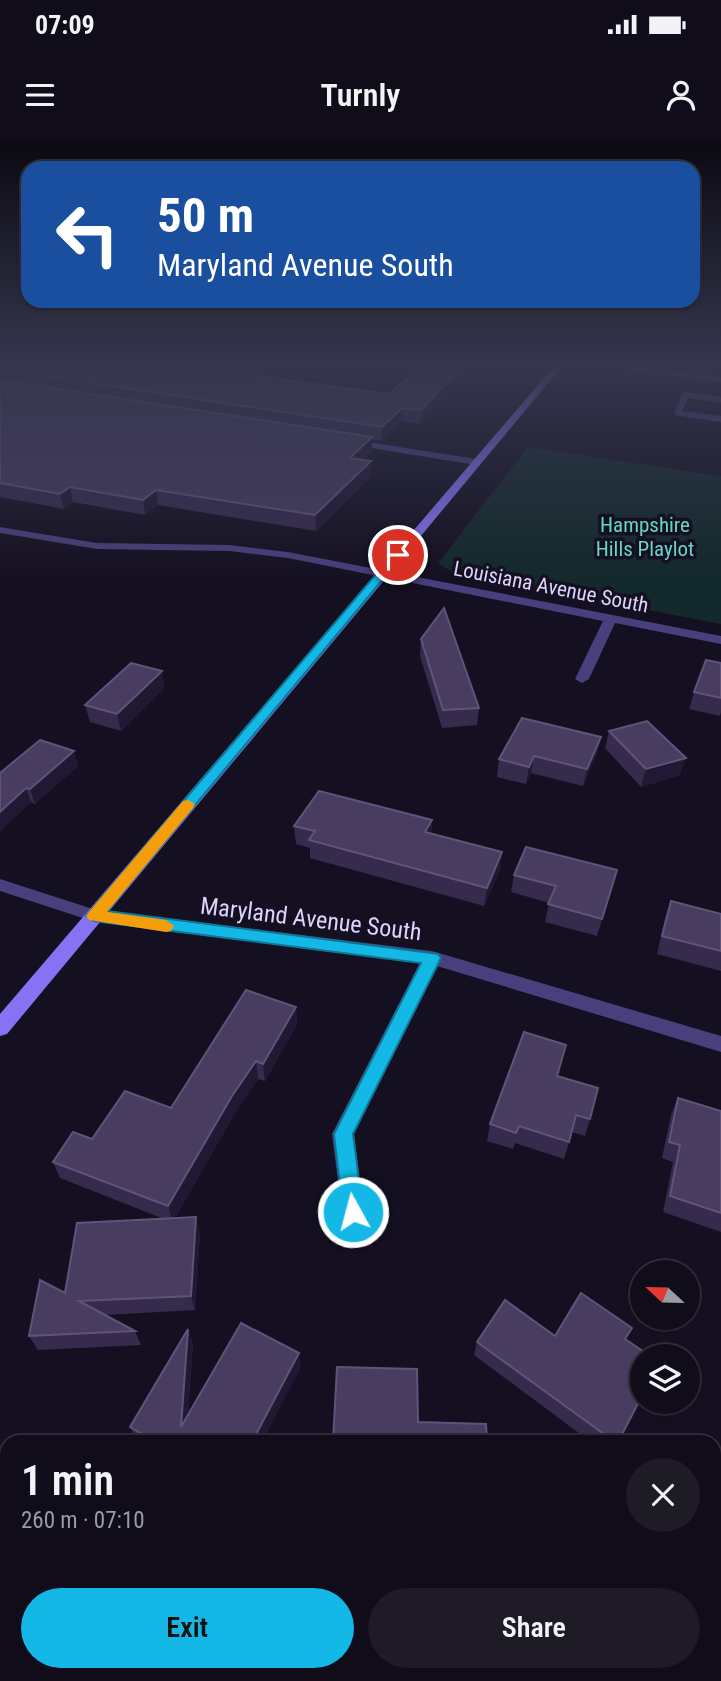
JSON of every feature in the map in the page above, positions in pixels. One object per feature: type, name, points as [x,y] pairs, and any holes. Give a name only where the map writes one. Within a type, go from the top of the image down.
[{"type":"street","points":[[0,1028],[499,437]]},
{"type":"street","points":[[340,441],[477,463]]},
{"type":"street","name":"Louisiana Avenue South","points":[[0,530],[97,546],[230,548],[288,555],[721,640]]},
{"type":"street","points":[[582,679],[611,618]]},
{"type":"street","name":"Maryland Avenue South","points":[[0,885],[94,916],[432,958],[721,1044]]},
{"type":"street","points":[[353,1212],[343,1134],[432,958]]},
{"type":"green space","name":"Hampshire Hills Playlot","points":[[528,447],[721,476],[721,624],[454,573],[438,563]]},
{"type":"building","points":[[0,437],[372,437],[350,458],[371,461],[315,515],[156,490],[143,500],[70,487],[60,494],[0,483]]},
{"type":"building","points":[[444,608],[479,708],[443,710],[421,639]]},
{"type":"building","points":[[706,660],[721,663],[721,698],[694,692]]},
{"type":"building","points":[[131,663],[162,671],[117,714],[85,705]]},
{"type":"building","points":[[522,718],[601,737],[587,769],[534,756],[529,767],[499,759]]},
{"type":"building","points":[[647,721],[686,758],[646,769],[609,731]]},
{"type":"building","points":[[40,740],[74,751],[0,812],[0,773]]},
{"type":"building","points":[[319,791],[432,820],[425,832],[502,852],[487,888],[309,840],[315,831],[294,826]]},
{"type":"building","points":[[526,847],[617,870],[602,919],[548,904],[556,886],[514,875]]},
{"type":"building","points":[[671,901],[721,914],[721,951],[662,936]]},
{"type":"building","points":[[246,990],[296,1007],[263,1064],[256,1061],[232,1096],[168,1206],[53,1162],[73,1132],[92,1139],[125,1091],[171,1108]]},
{"type":"building","points":[[524,1032],[566,1045],[557,1076],[598,1088],[590,1119],[576,1115],[569,1142],[519,1126],[516,1133],[490,1124]]},
{"type":"building","points":[[678,1098],[721,1111],[721,1213],[670,1196],[680,1145],[669,1142]]},
{"type":"building","points":[[196,1217],[191,1296],[79,1301],[135,1331],[29,1336],[40,1280],[65,1293],[77,1223]]},
{"type":"building","points":[[581,1293],[630,1327],[625,1339],[632,1344],[630,1344],[630,1414],[633,1414],[622,1435],[605,1435],[477,1342],[505,1300],[555,1336]]},
{"type":"building","points":[[241,1323],[299,1353],[256,1435],[144,1435],[130,1427],[188,1329],[181,1427]]},
{"type":"building","points":[[337,1367],[417,1369],[418,1422],[486,1424],[487,1435],[333,1435]]},
{"type":"slow traffic","points":[[166,926],[94,916],[188,804]]},
{"type":"route","points":[[353,1212],[343,1134],[432,958],[94,916],[398,555]]}]
